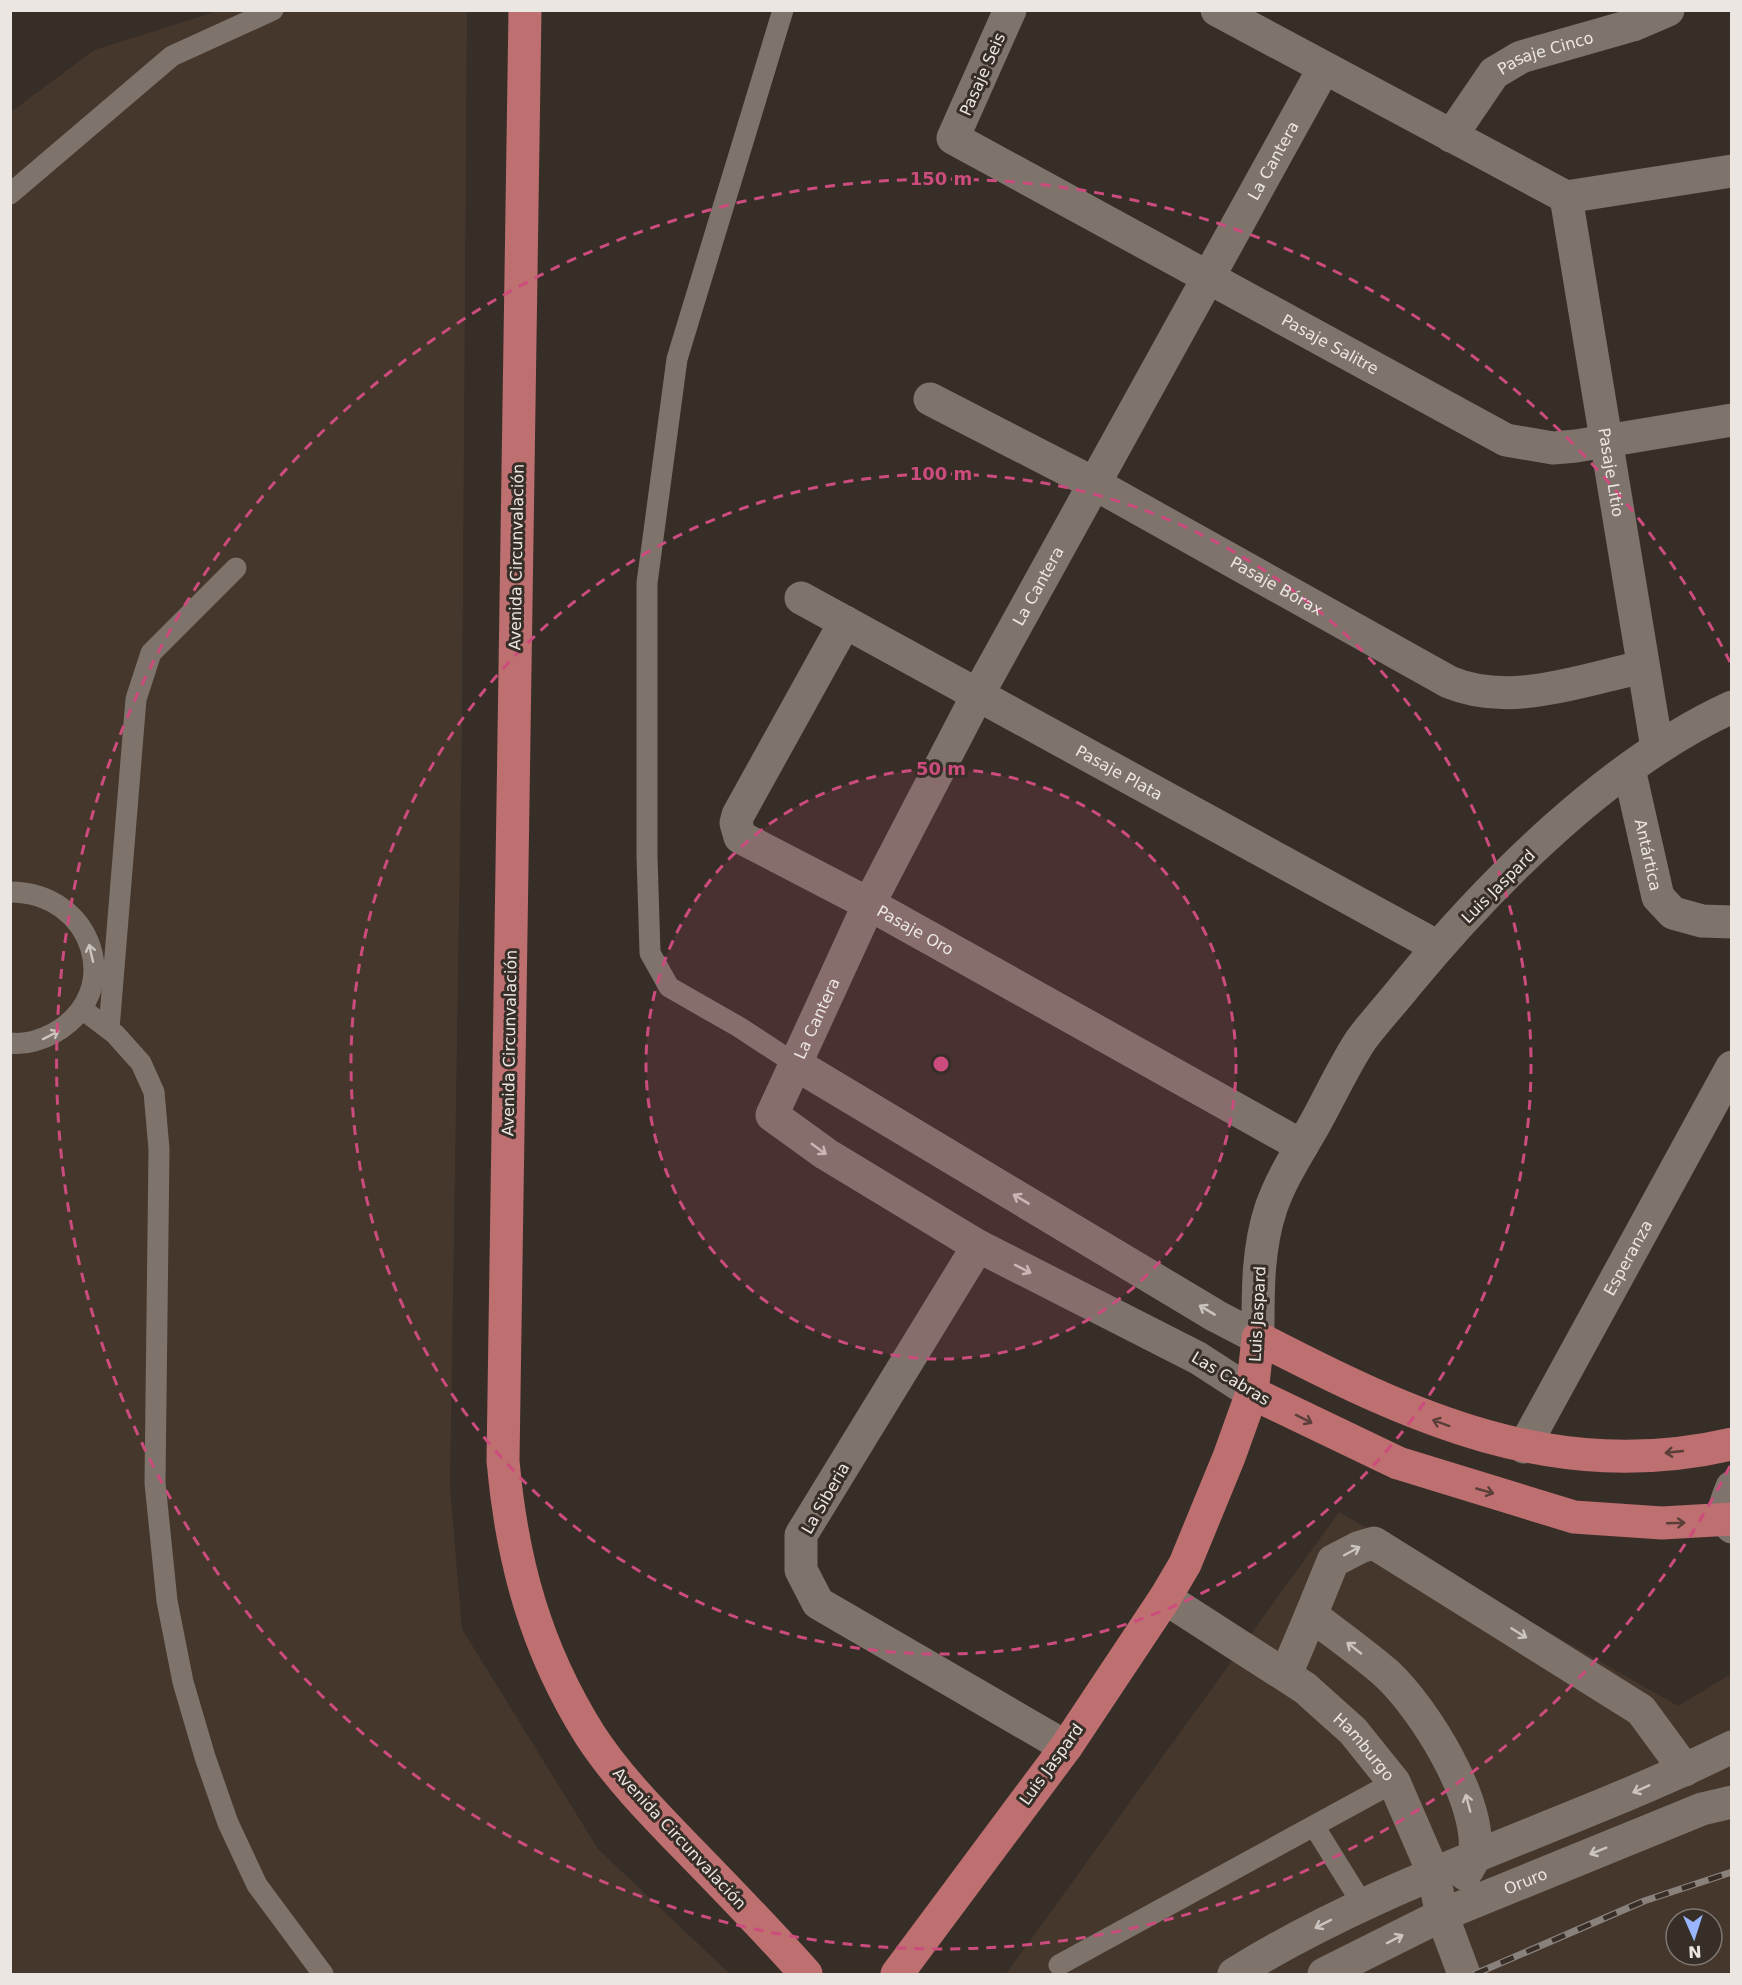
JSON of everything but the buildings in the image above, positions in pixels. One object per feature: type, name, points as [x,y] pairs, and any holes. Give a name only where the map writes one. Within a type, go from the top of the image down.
[{"type":"main road","name":"Avenida Circunvalación","points":[[525,10],[503,1461],[507,1508],[518,1567],[543,1646],[591,1736],[655,1815],[806,1974]]},
{"type":"main road","name":"Luis Jaspard","points":[[897,1974],[1066,1746],[1165,1598],[1201,1527],[1252,1393],[1258,1338]]},
{"type":"main road","points":[[1258,1338],[1397,1406],[1445,1425],[1524,1447],[1573,1454],[1622,1456],[1672,1453],[1731,1443]]},
{"type":"main road","name":"Las Cabras","points":[[1252,1393],[1398,1463],[1574,1516],[1662,1523],[1730,1523]]},
{"type":"street","name":"Pasaje Seis","points":[[953,138],[1010,10]]},
{"type":"street","points":[[1217,10],[1566,197],[1731,171]]},
{"type":"street","name":"Pasaje Cinco","points":[[1451,136],[1494,74],[1521,57],[1633,25],[1668,10]]},
{"type":"street","name":"La Cantera","points":[[772,1115],[797,1065],[869,904],[978,696],[1324,68]]},
{"type":"street","name":"Pasaje Salitre","points":[[953,138],[1506,440],[1553,448],[1731,420]]},
{"type":"street","name":"Pasaje Litio","points":[[1566,197],[1657,748]]},
{"type":"street","name":"Pasaje Bórax","points":[[930,399],[1095,483],[1467,690],[1506,694],[1643,667]]},
{"type":"street","name":"Pasaje Plata","points":[[801,598],[1438,947]]},
{"type":"street","name":"Pasaje Oro","points":[[845,622],[736,823],[737,831],[746,842],[869,904],[1302,1146]]},
{"type":"street","name":"Luis Jaspard","points":[[1258,1338],[1258,1263],[1271,1208],[1302,1146],[1361,1040],[1438,947],[1528,855],[1657,748],[1699,721],[1731,706]]},
{"type":"street","name":"Antártica","points":[[1629,769],[1658,897],[1673,913],[1702,921],[1731,922]]},
{"type":"street","points":[[797,1065],[1216,1316],[1258,1338]]},
{"type":"street","name":"Esperanza","points":[[1524,1447],[1731,1067]]},
{"type":"street","name":"Las Cabras","points":[[772,1115],[825,1154],[978,1246],[1198,1358],[1252,1393]]},
{"type":"street","name":"La Siberia","points":[[978,1246],[801,1535],[801,1570],[818,1603],[1066,1746]]},
{"type":"street","points":[[1730,1523],[1725,1503],[1731,1487]]},
{"type":"street","points":[[1286,1674],[1333,1561],[1360,1547],[1374,1543],[1641,1710],[1685,1770]]},
{"type":"street","name":"Hamburgo","points":[[1165,1598],[1305,1688],[1353,1731],[1394,1782],[1433,1872],[1442,1915],[1464,1974]]},
{"type":"street","points":[[1311,1615],[1388,1675],[1436,1736],[1467,1798],[1474,1830],[1475,1856],[1442,1915]]},
{"type":"street","points":[[1234,1974],[1324,1923],[1433,1872],[1685,1770],[1731,1747]]},
{"type":"street","name":"Oruro","points":[[1324,1974],[1442,1915],[1702,1809],[1731,1802]]},
{"type":"lane","points":[[10,194],[172,56],[273,10]]},
{"type":"lane","points":[[783,10],[677,359],[647,583],[647,856],[650,953],[669,987],[739,1027],[797,1065]]},
{"type":"lane","points":[[109,1029],[136,699],[151,653],[236,568]]},
{"type":"lane","points":[[10,892],[30,892],[54,900],[74,916],[87,937],[94,961],[92,986],[82,1009],[65,1027],[43,1040],[10,1043]]},
{"type":"lane","points":[[82,1009],[109,1029],[141,1063],[154,1092],[159,1149],[155,1483],[167,1601],[183,1682],[224,1812],[257,1885],[323,1974]]},
{"type":"lane","points":[[1059,1965],[1394,1782]]},
{"type":"lane","points":[[1314,1826],[1363,1905]]},
{"type":"shaded area","points":[[218,11],[467,11],[462,723],[450,1487],[462,1629],[598,1849],[730,1974],[11,1974],[11,112],[94,50]]},
{"type":"shaded area","points":[[1339,1512],[1678,1706],[1731,1674],[1731,1974],[1006,1974]]},
{"type":"railway","points":[[1475,1974],[1644,1901],[1732,1872]]}]
